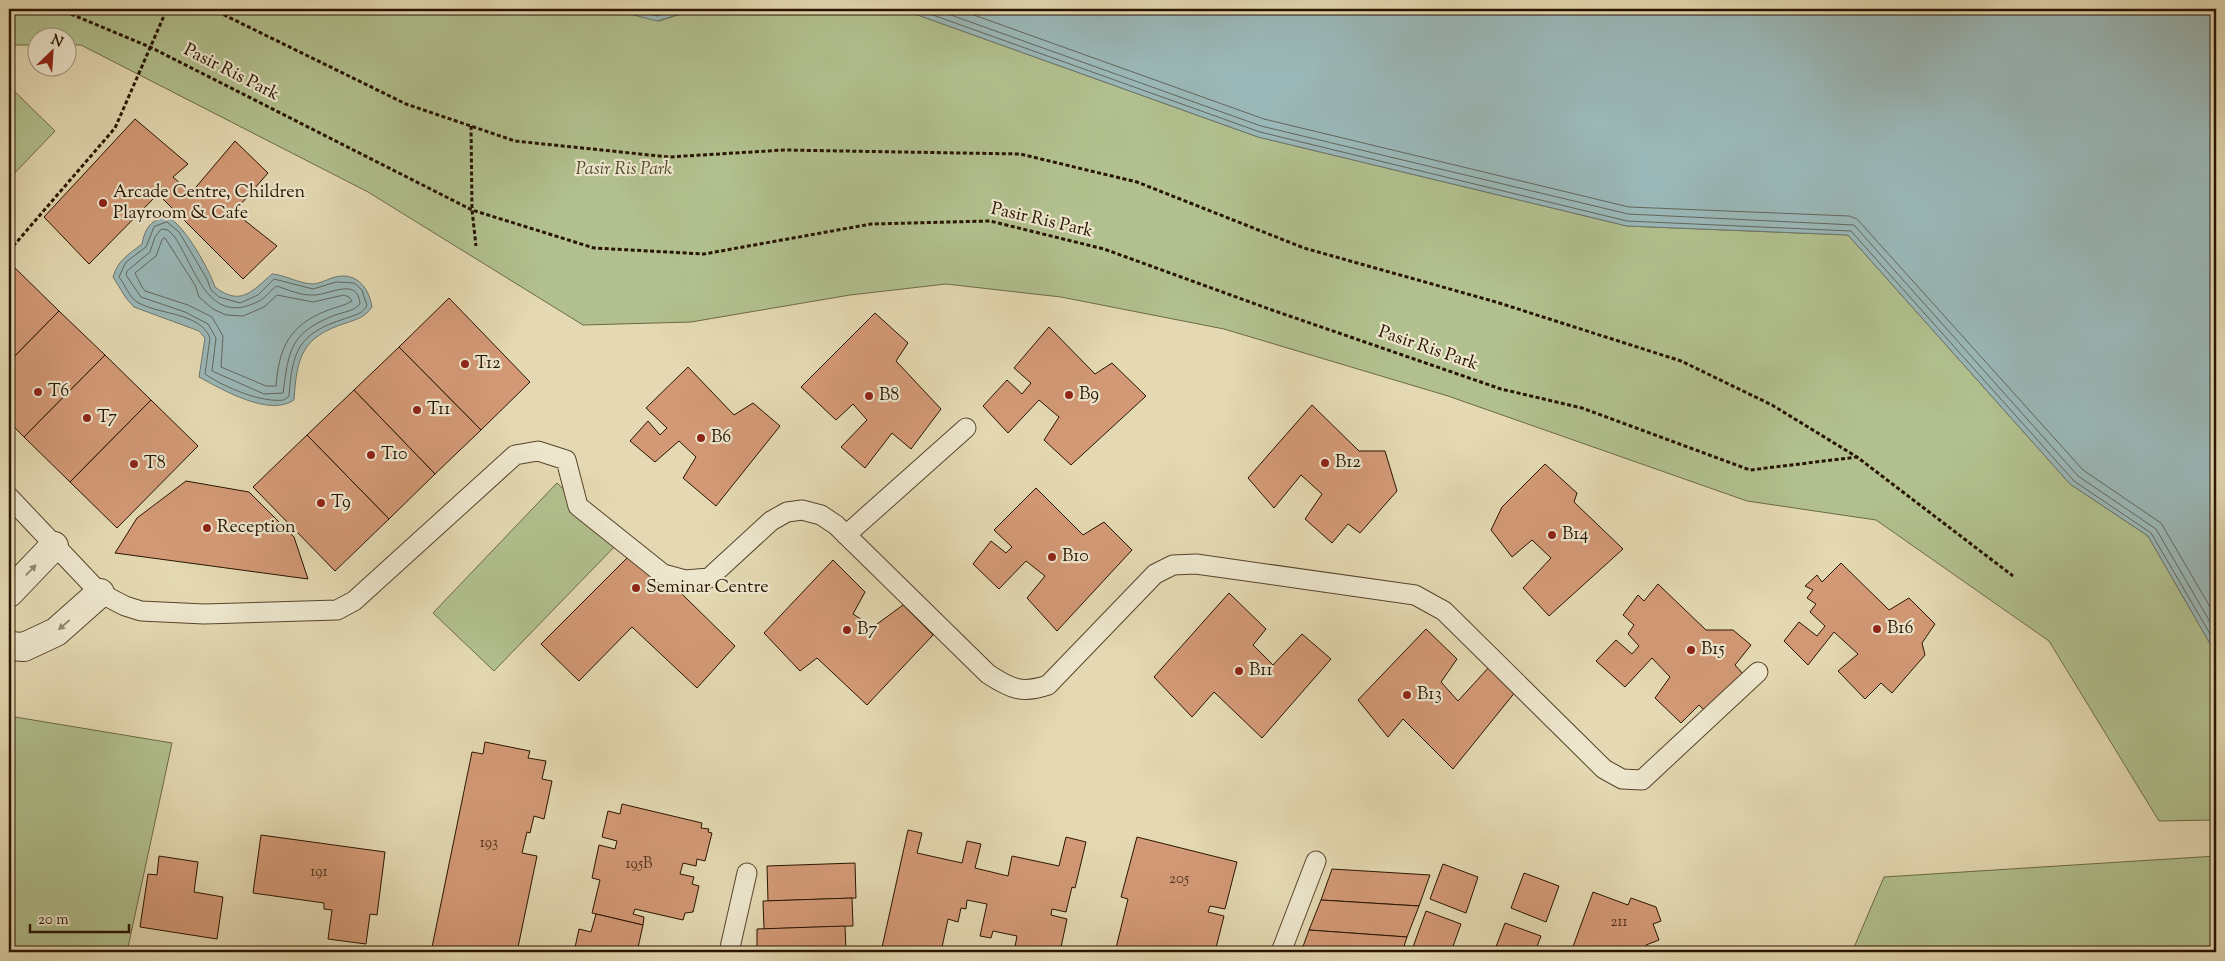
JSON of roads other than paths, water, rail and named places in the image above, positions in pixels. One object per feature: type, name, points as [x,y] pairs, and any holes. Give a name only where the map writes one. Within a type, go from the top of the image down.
[{"type":"street","points":[[9,593],[54,546]]},
{"type":"street","points":[[9,646],[24,647],[56,632],[100,593]]},
{"type":"lane","points":[[846,535],[966,428]]},
{"type":"lane","points":[[9,497],[100,593],[114,602],[141,611],[204,614],[337,610],[354,601],[515,455],[538,451],[566,460],[578,506],[663,574],[685,580],[709,578],[771,521],[787,512],[802,510],[820,515],[836,525],[988,674],[1004,685],[1020,690],[1034,690],[1048,685],[1155,574],[1173,565],[1196,564],[1415,594],[1444,611],[1604,769],[1622,780],[1642,780],[1758,672]]},
{"type":"lane","points":[[1281,952],[1316,861]]},
{"type":"lane","points":[[729,952],[747,873]]},
{"type":"water","points":[[610,9],[697,9],[657,21]]},
{"type":"water","points":[[901,9],[2216,9],[2216,654],[2148,536],[2070,484],[1848,235],[1627,226],[1258,137]]},
{"type":"water","points":[[168,217],[189,238],[208,270],[215,287],[224,293],[232,296],[246,294],[272,274],[303,283],[314,284],[340,276],[348,276],[354,278],[364,287],[372,307],[361,317],[331,329],[311,342],[300,360],[294,400],[284,404],[272,405],[246,400],[199,377],[205,338],[199,331],[134,307],[113,277],[121,262],[142,244],[145,233],[150,225],[157,220]]},
{"type":"place","name":"Arcade Centre, Children Playroom & Cafe","points":[[103,203]]},
{"type":"place","name":"T12","points":[[465,364]]},
{"type":"place","name":"T6","points":[[38,392]]},
{"type":"place","name":"B9","points":[[1069,395]]},
{"type":"place","name":"B8","points":[[869,396]]},
{"type":"place","name":"T11","points":[[417,410]]},
{"type":"place","name":"T7","points":[[87,418]]},
{"type":"place","name":"B6","points":[[701,438]]},
{"type":"place","name":"T10","points":[[371,455]]},
{"type":"place","name":"B12","points":[[1325,463]]},
{"type":"place","name":"T8","points":[[134,464]]},
{"type":"place","name":"T9","points":[[321,503]]},
{"type":"place","name":"Reception","points":[[207,528]]},
{"type":"place","name":"B14","points":[[1552,535]]},
{"type":"place","name":"B10","points":[[1052,557]]},
{"type":"place","name":"Seminar Centre","points":[[636,588]]},
{"type":"place","name":"B16","points":[[1877,629]]},
{"type":"place","name":"B7","points":[[847,630]]},
{"type":"place","name":"B15","points":[[1691,650]]},
{"type":"place","name":"B11","points":[[1239,671]]},
{"type":"place","name":"B13","points":[[1407,695]]},
{"type":"park label","name":"Pasir Ris Park","points":[[624,170]]}]
